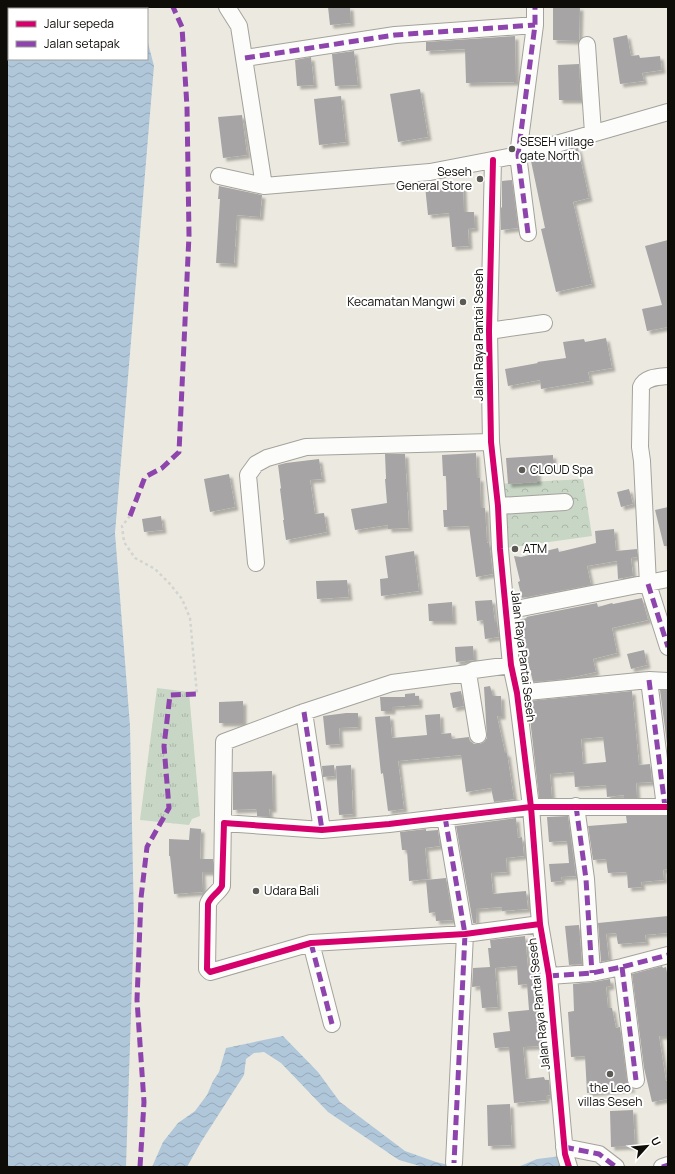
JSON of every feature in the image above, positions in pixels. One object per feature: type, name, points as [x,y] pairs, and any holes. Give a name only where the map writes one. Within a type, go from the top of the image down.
[{"type":"street","points":[[227,7],[239,26],[264,186]]},
{"type":"street","points":[[528,234],[518,155],[535,25],[535,7]]},
{"type":"street","points":[[245,58],[395,35],[535,25]]},
{"type":"street","points":[[587,45],[593,133]]},
{"type":"street","points":[[219,176],[264,186],[430,172],[518,155],[668,112]]},
{"type":"street","name":"Jalan Raya Pantai Seseh","points":[[493,160],[489,331],[491,442],[512,669],[517,693],[531,807],[540,924],[549,976],[566,1156]]},
{"type":"street","points":[[489,331],[544,323]]},
{"type":"street","points":[[668,376],[646,380],[641,387],[640,447],[648,584],[668,647]]},
{"type":"street","points":[[256,563],[248,475],[256,464],[267,458],[306,447],[491,442]]},
{"type":"street","points":[[498,506],[565,502]]},
{"type":"street","points":[[506,611],[668,579]]},
{"type":"street","points":[[512,669],[474,670],[468,673],[392,683],[304,712],[224,742],[222,886],[208,904],[208,971],[210,972],[311,943],[465,934],[540,924]]},
{"type":"street","points":[[468,673],[478,735]]},
{"type":"street","points":[[517,693],[649,680],[668,681]]},
{"type":"street","points":[[224,823],[322,830],[531,807],[666,807],[649,680]]},
{"type":"street","points":[[304,712],[322,830]]},
{"type":"street","points":[[576,806],[586,879],[592,973]]},
{"type":"street","points":[[445,817],[465,934],[454,1163]]},
{"type":"street","points":[[311,943],[332,1024]]},
{"type":"street","points":[[549,976],[592,973],[668,955]]},
{"type":"street","points":[[622,967],[636,1080]]},
{"type":"street","points":[[566,1156],[599,1154],[616,1167]]},
{"type":"street","points":[[662,1167],[668,1165]]},
{"type":"path","points":[[130,516],[122,526],[124,542],[135,558],[155,569],[170,584],[182,598],[190,618],[197,694]]},
{"type":"green space","points":[[583,479],[592,536],[500,549],[496,484]]},
{"type":"green space","points":[[157,688],[189,692],[200,816],[192,819],[189,825],[140,820]]},
{"type":"water","points":[[7,7],[139,7],[8,8],[8,60],[148,60],[148,43],[154,66],[115,533],[130,726],[134,923],[126,1167],[7,1167]]},
{"type":"water","points":[[283,1036],[318,1072],[340,1102],[405,1151],[436,1162],[453,1166],[475,1167],[423,1167],[399,1160],[328,1112],[281,1063],[264,1052],[254,1053],[246,1059],[244,1075],[201,1142],[187,1167],[152,1167],[163,1142],[178,1123],[195,1111],[207,1095],[219,1072],[226,1048]]},
{"type":"water","points":[[561,1156],[563,1167],[518,1167],[537,1159]]},
{"type":"building","points":[[328,7],[350,7],[351,23],[330,25]]},
{"type":"building","points":[[553,7],[580,7],[579,41],[553,40]]},
{"type":"building","points":[[627,35],[631,56],[639,55],[640,58],[660,56],[662,70],[642,73],[644,81],[620,84],[613,38]]},
{"type":"building","points":[[515,36],[516,82],[466,83],[465,49],[426,51],[426,42]]},
{"type":"building","points":[[354,51],[358,85],[335,86],[332,54]]},
{"type":"building","points":[[311,57],[314,85],[297,86],[295,60]]},
{"type":"building","points":[[579,64],[581,100],[559,100],[558,65]]},
{"type":"building","points":[[420,89],[428,137],[398,142],[390,94]]},
{"type":"building","points":[[341,96],[346,142],[319,145],[314,99]]},
{"type":"building","points":[[242,115],[247,155],[223,158],[218,117]]},
{"type":"building","points":[[578,148],[589,198],[573,202],[592,284],[556,292],[541,229],[545,228],[531,161]]},
{"type":"building","points":[[512,180],[518,228],[501,230],[502,181]]},
{"type":"building","points":[[437,184],[438,188],[463,185],[464,212],[474,212],[475,228],[468,229],[469,246],[452,247],[449,213],[428,215],[425,186]]},
{"type":"building","points":[[219,186],[262,195],[260,217],[237,215],[234,264],[216,263],[220,199],[218,199]]},
{"type":"building","points":[[668,240],[668,327],[647,331],[642,309],[662,305],[645,246]]},
{"type":"building","points":[[606,338],[612,368],[588,372],[590,381],[541,389],[540,380],[508,386],[505,369],[538,363],[537,362],[566,358],[563,342],[584,339],[585,342]]},
{"type":"building","points":[[476,453],[477,478],[480,478],[481,508],[485,508],[487,543],[489,542],[493,574],[476,577],[469,526],[444,527],[443,510],[447,510],[446,476],[443,476],[442,455]]},
{"type":"building","points":[[385,454],[405,454],[409,528],[388,529],[388,525],[355,530],[351,509],[387,503]]},
{"type":"building","name":"CLOUD Spa","points":[[553,455],[553,469],[537,469],[538,482],[508,484],[506,458]]},
{"type":"building","points":[[319,459],[322,479],[310,480],[315,514],[324,513],[327,532],[286,540],[278,465]]},
{"type":"building","points":[[229,474],[235,507],[210,512],[204,479]]},
{"type":"building","points":[[629,489],[633,504],[621,507],[617,492]]},
{"type":"building","points":[[668,507],[668,546],[664,546],[655,510]]},
{"type":"building","points":[[161,516],[163,530],[144,532],[142,519]]},
{"type":"building","points":[[614,529],[616,551],[637,549],[637,557],[631,558],[633,576],[618,579],[617,561],[587,566],[591,585],[522,598],[518,582],[520,581],[514,556],[521,557],[558,548],[559,552],[596,543],[595,531]]},
{"type":"building","points":[[414,551],[419,591],[381,596],[380,579],[388,578],[385,556]]},
{"type":"building","points":[[347,580],[349,597],[317,599],[316,581]]},
{"type":"building","points":[[642,598],[648,620],[612,628],[617,653],[593,659],[596,672],[565,679],[533,682],[518,620],[527,618],[526,617],[597,603],[598,607]]},
{"type":"building","points":[[492,600],[499,637],[485,639],[483,620],[477,621],[475,601]]},
{"type":"building","points":[[452,602],[453,621],[429,621],[428,604]]},
{"type":"building","points":[[473,646],[474,660],[456,662],[455,647]]},
{"type":"building","points":[[644,650],[647,665],[631,669],[627,654]]},
{"type":"building","points":[[490,686],[493,696],[501,696],[502,716],[497,716],[505,753],[507,753],[514,799],[494,802],[491,788],[466,792],[461,755],[398,761],[404,809],[388,811],[383,773],[381,774],[375,717],[390,716],[392,738],[427,735],[425,715],[440,714],[441,734],[451,733],[452,739],[469,737],[470,741],[474,744],[480,744],[487,738],[484,687]]},
{"type":"building","points":[[660,690],[668,690],[668,744],[667,744]]},
{"type":"building","points":[[461,691],[464,706],[453,708],[450,693]]},
{"type":"building","points":[[632,691],[639,765],[650,764],[652,782],[636,783],[637,798],[624,798],[624,795],[607,797],[606,785],[575,787],[574,772],[550,774],[552,798],[539,798],[528,701]],"holes":[[[603,737],[606,762],[583,764],[581,739]]]},
{"type":"building","points":[[415,693],[415,696],[419,696],[419,705],[392,707],[392,711],[381,711],[380,697],[405,697],[405,694]]},
{"type":"building","points":[[243,701],[243,723],[219,723],[219,702]]},
{"type":"building","points":[[358,713],[358,727],[339,728],[340,744],[326,745],[323,716]]},
{"type":"building","points":[[334,765],[335,776],[323,777],[322,766]]},
{"type":"building","points":[[351,765],[353,814],[339,815],[336,766]]},
{"type":"building","points":[[272,771],[273,809],[269,809],[270,817],[257,816],[257,809],[233,810],[233,772]]},
{"type":"building","points":[[568,816],[576,876],[561,877],[562,881],[551,882],[549,864],[569,863],[567,841],[549,842],[547,817]]},
{"type":"building","points":[[626,816],[668,816],[668,869],[663,870],[664,880],[641,882],[642,887],[628,888],[627,872],[608,873],[606,859],[593,860],[588,826],[627,823]]},
{"type":"building","points":[[516,818],[518,838],[522,837],[524,856],[506,858],[507,872],[491,873],[493,894],[526,891],[528,909],[502,911],[502,907],[476,909],[476,923],[473,923],[456,826]]},
{"type":"building","points":[[190,828],[201,829],[200,859],[213,859],[213,872],[202,872],[203,892],[174,894],[169,856],[169,839],[189,840]]},
{"type":"building","points":[[426,829],[426,831],[438,830],[440,846],[425,848],[428,879],[409,881],[407,850],[402,850],[400,832]]},
{"type":"building","points":[[446,878],[453,920],[436,921],[435,912],[429,913],[426,880]]},
{"type":"building","points":[[668,916],[668,933],[645,935],[646,942],[618,944],[616,933],[606,934],[609,960],[601,962],[598,923]]},
{"type":"building","points":[[579,925],[582,964],[569,965],[565,926]]},
{"type":"building","points":[[525,936],[528,968],[537,968],[540,985],[542,999],[540,999],[543,1046],[523,1047],[526,1079],[544,1077],[545,1080],[549,1080],[550,1095],[546,1096],[546,1100],[514,1103],[509,1047],[495,1048],[493,1033],[510,1031],[508,1012],[529,1010],[527,984],[518,985],[517,966],[495,968],[498,1007],[482,1008],[480,986],[472,987],[473,968],[490,967],[488,948],[491,948],[490,940]]},
{"type":"building","points":[[662,966],[663,968],[666,967],[668,979],[668,1036],[659,1036],[666,1081],[668,1080],[668,1099],[652,1102],[644,1068],[632,974]]},
{"type":"building","points":[[610,979],[611,986],[606,987],[608,1008],[612,1008],[616,1028],[620,1027],[627,1081],[632,1089],[587,1093],[585,1056],[571,1057],[568,1012],[574,1011],[573,984]]},
{"type":"building","points":[[510,1104],[512,1145],[488,1146],[487,1105]]},
{"type":"building","name":"the Leo villas Seseh","points":[[633,1110],[635,1146],[611,1147],[610,1111]]},
{"type":"marked path","points":[[130,516],[145,477],[162,468],[179,452],[189,235],[187,107],[182,27],[173,7]]},
{"type":"marked path","points":[[528,233],[518,155],[535,25],[535,7]]},
{"type":"marked path","points":[[245,58],[395,35],[535,25]]},
{"type":"marked path","points":[[648,584],[668,647]]},
{"type":"marked path","points":[[649,680],[665,807]]},
{"type":"marked path","points":[[140,1167],[144,1102],[137,1000],[141,898],[147,847],[169,808],[164,746],[170,695],[197,694]]},
{"type":"marked path","points":[[304,712],[322,830]]},
{"type":"marked path","points":[[576,806],[586,879],[592,973]]},
{"type":"marked path","points":[[445,817],[465,934],[454,1163]]},
{"type":"marked path","points":[[311,943],[332,1024]]},
{"type":"marked path","points":[[549,976],[592,973],[668,955]]},
{"type":"marked path","points":[[622,967],[636,1080]]},
{"type":"marked path","points":[[564,1147],[599,1154],[616,1167]]},
{"type":"marked path","points":[[662,1167],[668,1165]]},
{"type":"cycle path","points":[[493,160],[489,331],[491,442],[498,506],[500,549],[511,665],[517,693],[531,807],[540,924],[549,976],[565,1154],[569,1167]]},
{"type":"cycle path","points":[[540,924],[465,934],[311,943],[210,972],[207,969],[208,904],[210,899],[222,886],[224,823],[322,830],[389,824],[531,807],[668,807]]},
{"type":"place","name":"SESEH village gate North","points":[[512,149]]},
{"type":"place","name":"Seseh General Store","points":[[480,179]]},
{"type":"place","name":"Kecamatan Mangwi","points":[[463,302]]},
{"type":"place","name":"CLOUD Spa","points":[[522,470]]},
{"type":"place","name":"ATM","points":[[515,549]]},
{"type":"place","name":"Udara Bali","points":[[256,891]]},
{"type":"place","name":"the Leo villas Seseh","points":[[610,1074]]}]
